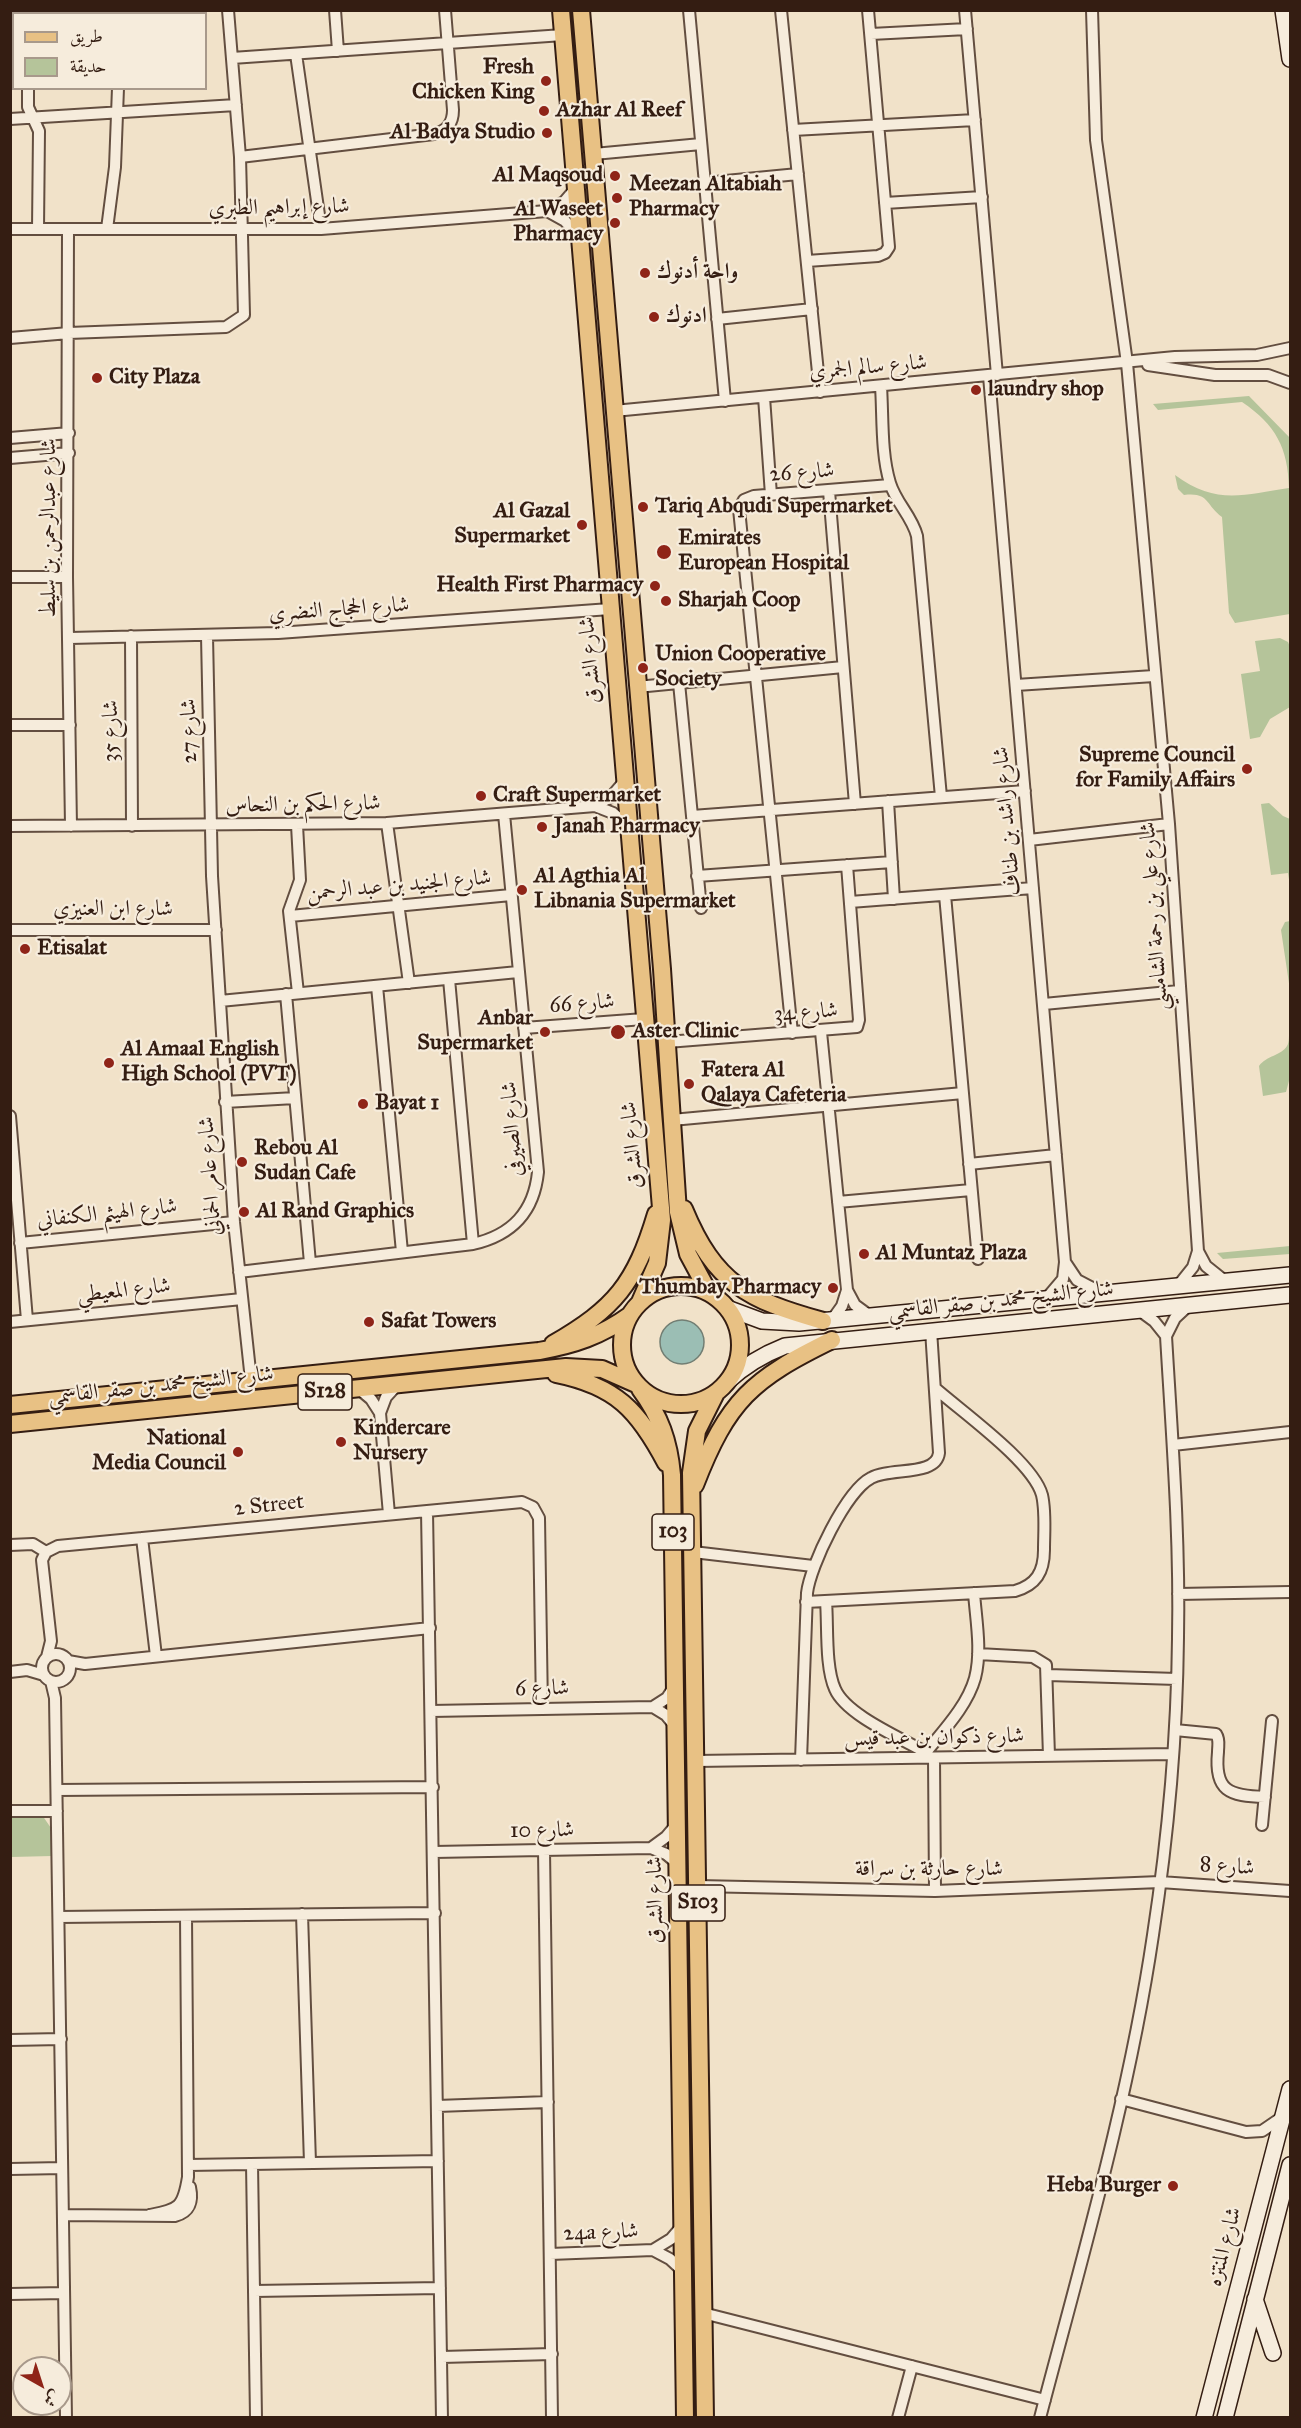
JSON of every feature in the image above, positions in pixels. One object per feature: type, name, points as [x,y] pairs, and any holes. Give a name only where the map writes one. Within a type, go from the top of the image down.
[{"type":"main road","name":"شارع الشرق","points":[[561,10],[623,783],[662,1220],[657,1263],[635,1309]]},
{"type":"main road","name":"شارع الشرق","points":[[581,10],[667,1042],[676,1190],[682,1233],[693,1264],[709,1293]]},
{"type":"main road","points":[[1283,10],[1290,59]]},
{"type":"main road","points":[[676,1190],[702,1248],[729,1280],[764,1302],[827,1320]]},
{"type":"main road","points":[[539,1351],[592,1320],[626,1286],[639,1263],[660,1199]]},
{"type":"main road","name":"شارع الشيخ محمد بن صقر القاسمي","points":[[727,1308],[762,1321],[781,1323],[1290,1275]]},
{"type":"main road","points":[[681,1286],[709,1293],[727,1308],[735,1321],[740,1337],[740,1353],[736,1368],[722,1387],[685,1404],[661,1401],[638,1387],[628,1372],[622,1351],[624,1328],[635,1309],[652,1293],[681,1286]]},
{"type":"main road","name":"شارع الشيخ محمد بن صقر القاسمي","points":[[722,1387],[744,1366],[764,1354],[785,1346],[1290,1295]]},
{"type":"main road","name":"شارع الشيخ محمد بن صقر القاسمي","points":[[10,1405],[539,1351],[580,1343],[597,1336],[635,1309]]},
{"type":"main road","points":[[692,1494],[718,1432],[747,1393],[785,1363],[832,1340]]},
{"type":"main road","name":"شارع الشيخ محمد بن صقر القاسمي","points":[[10,1424],[584,1366],[602,1369],[638,1387]]},
{"type":"main road","points":[[538,1371],[594,1384],[628,1406],[642,1421],[672,1474]]},
{"type":"main road","name":"شارع الشرق","points":[[638,1387],[660,1420],[667,1438],[672,1474],[685,2418]]},
{"type":"main road","name":"شارع الشرق","points":[[705,2418],[692,1452],[697,1431],[722,1387]]},
{"type":"main road","points":[[36,1421],[52,1413],[95,1406],[100,1401],[99,1396]]},
{"type":"main road","points":[[677,1820],[685,1815],[692,1819],[697,1843]]},
{"type":"main road","name":"شارع المنتزه","points":[[1204,2418],[1290,2089]]},
{"type":"main road","name":"شارع المنتزه","points":[[1225,2418],[1290,2165]]},
{"type":"main road","points":[[1255,2300],[1273,2354]]},
{"type":"main road","points":[[684,2352],[691,2378],[700,2379],[704,2373]]},
{"type":"street","points":[[10,338],[69,333],[225,327],[238,321],[244,315],[240,157],[228,10]]},
{"type":"street","points":[[334,10],[338,51]]},
{"type":"street","points":[[240,157],[434,134],[446,129],[453,117],[445,10]]},
{"type":"street","points":[[689,10],[725,401]]},
{"type":"street","points":[[781,10],[820,392]]},
{"type":"street","points":[[807,261],[878,256],[885,253],[889,247],[868,10]]},
{"type":"street","name":"شارع راشد بن طناف","points":[[965,10],[982,197],[1016,685],[1065,1262],[1063,1280],[1046,1299]]},
{"type":"street","name":"شارع علي بن رحمة الشامسي","points":[[1092,10],[1096,140],[1127,363],[1169,824],[1198,1251]]},
{"type":"street","points":[[870,34],[967,29]]},
{"type":"street","points":[[232,58],[563,35]]},
{"type":"street","points":[[296,54],[321,229]]},
{"type":"street","points":[[28,90],[28,107],[39,137],[38,229]]},
{"type":"street","points":[[107,228],[115,167],[118,90]]},
{"type":"street","points":[[10,119],[236,105]]},
{"type":"street","points":[[793,130],[975,120]]},
{"type":"street","points":[[594,154],[701,144]]},
{"type":"street","points":[[705,183],[798,174]]},
{"type":"street","points":[[547,211],[564,202],[576,188]]},
{"type":"street","points":[[885,203],[982,197]]},
{"type":"street","points":[[547,211],[565,221],[580,237]]},
{"type":"street","name":"شارع إبراهيم الطبري","points":[[10,229],[321,229],[547,211]]},
{"type":"street","name":"شارع عبدالرحمن بن سليط","points":[[68,229],[67,577],[70,638],[71,826]]},
{"type":"street","points":[[717,319],[812,309]]},
{"type":"street","name":"شارع سالم الجمري","points":[[614,411],[1175,357],[1257,355],[1290,348]]},
{"type":"street","name":"شارع سالم الجمري","points":[[1127,363],[1215,375],[1268,375],[1290,383]]},
{"type":"street","points":[[881,386],[890,485],[912,520],[917,536],[941,797]]},
{"type":"street","points":[[764,397],[771,495]]},
{"type":"street","points":[[10,438],[69,433]]},
{"type":"street","points":[[10,458],[69,453]]},
{"type":"street","name":"شارع 26","points":[[792,1034],[739,509],[748,497],[890,485]]},
{"type":"street","points":[[829,491],[855,804]]},
{"type":"street","points":[[10,577],[67,577]]},
{"type":"street","name":"شارع الحجاج النضري","points":[[70,638],[207,636],[488,620],[610,609]]},
{"type":"street","name":"شارع 35","points":[[131,636],[132,826]]},
{"type":"street","name":"شارع 27","points":[[207,636],[210,825]]},
{"type":"street","points":[[637,687],[843,667]]},
{"type":"street","points":[[1016,685],[1154,676]]},
{"type":"street","points":[[679,683],[701,908]]},
{"type":"street","points":[[10,724],[70,725]]},
{"type":"street","points":[[595,806],[611,797],[623,783]]},
{"type":"street","points":[[692,816],[1025,791]]},
{"type":"street","points":[[888,801],[894,899]]},
{"type":"street","points":[[595,806],[613,813],[627,825]]},
{"type":"street","name":"شارع الحكم بن النحاس","points":[[10,826],[387,823],[595,806]]},
{"type":"street","name":"شارع الصيرفي","points":[[239,1272],[473,1244],[494,1238],[514,1226],[524,1215],[537,1187],[538,1172],[504,814]]},
{"type":"street","points":[[387,823],[409,983]]},
{"type":"street","points":[[1029,840],[1169,824]]},
{"type":"street","name":"شارع عامر الحماني","points":[[210,825],[225,1102],[234,1222],[251,1380]]},
{"type":"street","points":[[297,825],[300,880],[290,906],[290,916],[298,993]]},
{"type":"street","points":[[698,876],[892,862]]},
{"type":"street","name":"شارع 34","points":[[667,1042],[854,1029],[859,1024],[847,865]]},
{"type":"street","points":[[850,902],[1033,888]]},
{"type":"street","points":[[945,895],[978,1258]]},
{"type":"street","name":"شارع الجنيد بن عبد الرحمن","points":[[290,916],[511,896]]},
{"type":"street","name":"شارع ابن العنيزي","points":[[10,930],[216,930]]},
{"type":"street","points":[[220,1000],[518,972]]},
{"type":"street","points":[[449,979],[473,1244]]},
{"type":"street","points":[[377,986],[402,1252]]},
{"type":"street","points":[[1044,1004],[1179,991]]},
{"type":"street","points":[[286,994],[310,1263]]},
{"type":"street","name":"شارع 66","points":[[524,1028],[644,1019]]},
{"type":"street","points":[[821,1032],[847,1290],[855,1305],[870,1316]]},
{"type":"street","points":[[672,1120],[963,1093]]},
{"type":"street","points":[[225,1102],[296,1098]]},
{"type":"street","points":[[10,1116],[27,1320]]},
{"type":"street","points":[[969,1164],[1056,1155]]},
{"type":"street","points":[[838,1202],[971,1190]]},
{"type":"street","name":"شارع الهيثم الكنفاني","points":[[20,1243],[234,1222]]},
{"type":"street","points":[[1198,1251],[1206,1266],[1226,1282]]},
{"type":"street","points":[[1177,1287],[1193,1267],[1198,1251]]},
{"type":"street","points":[[1065,1262],[1077,1280],[1095,1291],[1106,1293]]},
{"type":"street","points":[[827,1320],[842,1306],[847,1290]]},
{"type":"street","name":"شارع المعيطي","points":[[10,1322],[242,1299]]},
{"type":"street","points":[[1040,2418],[1121,2099],[1144,1990],[1160,1882],[1175,1730],[1178,1594],[1173,1445],[1166,1336],[1175,1318],[1189,1305]]},
{"type":"street","points":[[1139,1310],[1154,1321],[1166,1336]]},
{"type":"street","points":[[801,1760],[806,1602],[813,1566],[858,1487],[879,1474],[924,1469],[936,1462],[939,1453],[931,1330]]},
{"type":"street","points":[[389,1514],[380,1413],[386,1397],[397,1385]]},
{"type":"street","points":[[806,1602],[1015,1591],[1031,1584],[1038,1577],[1044,1561],[1042,1494],[1026,1467],[935,1388]]},
{"type":"street","points":[[359,1389],[371,1399],[380,1413]]},
{"type":"street","points":[[1173,1445],[1290,1432]]},
{"type":"street","name":"2 Street","points":[[10,1545],[33,1544],[46,1552],[58,1546],[516,1501],[533,1507],[540,1524],[542,1709]]},
{"type":"street","points":[[427,1511],[442,2418]]},
{"type":"street","points":[[142,1538],[156,1656]]},
{"type":"street","points":[[46,1552],[42,1560],[51,1641],[45,1660],[56,1678]]},
{"type":"street","points":[[693,1552],[813,1566]]},
{"type":"street","points":[[1178,1594],[1290,1592]]},
{"type":"street","points":[[935,1891],[927,1756],[970,1691],[978,1654],[974,1593]]},
{"type":"street","points":[[826,1601],[831,1674],[841,1700],[855,1712],[927,1756]]},
{"type":"street","points":[[10,1672],[27,1670],[56,1678],[85,1664],[429,1628]]},
{"type":"street","points":[[51,1641],[64,1658]]},
{"type":"street","points":[[978,1654],[1038,1658],[1046,1665],[1049,1756]]},
{"type":"street","points":[[27,1670],[45,1660],[64,1658],[85,1664]]},
{"type":"street","points":[[64,1658],[56,1678],[55,1698],[66,2418]]},
{"type":"street","points":[[1048,1675],[1177,1679]]},
{"type":"street","points":[[675,1683],[667,1698],[653,1707],[666,1715],[676,1727]]},
{"type":"street","name":"شارع 6","points":[[431,1711],[653,1707]]},
{"type":"street","points":[[1262,1825],[1272,1721]]},
{"type":"street","points":[[1175,1730],[1216,1734],[1219,1739],[1217,1772],[1222,1784],[1237,1795],[1265,1797]]},
{"type":"street","name":"شارع ذكوان بن عبد قيس","points":[[696,1761],[1173,1754]]},
{"type":"street","points":[[57,1791],[433,1787]]},
{"type":"street","points":[[10,1811],[57,1810]]},
{"type":"street","points":[[651,1848],[666,1837],[677,1820]]},
{"type":"street","points":[[651,1848],[666,1854],[678,1865]]},
{"type":"street","name":"شارع 10","points":[[434,1852],[651,1848]]},
{"type":"street","points":[[544,1850],[552,2418]]},
{"type":"street","name":"شارع حارثة بن سراقة","points":[[698,1886],[935,1891],[1160,1882]]},
{"type":"street","name":"شارع 8","points":[[1160,1882],[1290,1891]]},
{"type":"street","points":[[59,1917],[435,1913]]},
{"type":"street","points":[[302,1914],[310,2163]]},
{"type":"street","points":[[63,2216],[150,2215],[178,2207],[184,2198],[188,2178],[186,1916]]},
{"type":"street","points":[[10,2040],[60,2039]]},
{"type":"street","points":[[1121,2099],[1246,2132],[1271,2127],[1283,2116]]},
{"type":"street","points":[[437,2106],[548,2102]]},
{"type":"street","points":[[188,2165],[438,2161]]},
{"type":"street","points":[[252,2164],[256,2418]]},
{"type":"street","points":[[10,2169],[62,2168]]},
{"type":"street","name":"24a شارع","points":[[550,2254],[653,2250],[671,2239],[683,2223]]},
{"type":"street","name":"24a شارع","points":[[653,2250],[670,2259],[684,2272]]},
{"type":"street","points":[[254,2290],[440,2288]]},
{"type":"street","points":[[10,2294],[64,2293]]},
{"type":"street","points":[[704,2313],[1045,2400]]},
{"type":"street","points":[[442,2357],[552,2354]]},
{"type":"street","points":[[898,2418],[912,2366]]},
{"type":"green space","points":[[1249,396],[1290,438],[1290,614],[1235,623],[1229,613],[1222,517],[1203,497],[1184,495],[1178,489],[1175,475],[1203,491],[1217,494],[1243,495],[1289,488],[1283,449],[1272,429],[1242,402],[1158,410],[1153,404]]},
{"type":"green space","points":[[1280,638],[1288,642],[1290,647],[1290,707],[1270,719],[1260,737],[1250,739],[1241,674],[1260,671],[1255,641]]},
{"type":"green space","points":[[1269,803],[1283,816],[1290,819],[1290,886],[1288,873],[1271,875],[1261,804]]},
{"type":"green space","points":[[1290,921],[1290,990],[1281,930],[1285,922]]},
{"type":"green space","points":[[1290,1032],[1290,1077],[1286,1092],[1263,1096],[1259,1066],[1284,1049],[1288,1044]]},
{"type":"green space","points":[[1290,1246],[1290,1254],[1223,1259],[1217,1253]]},
{"type":"green space","points":[[10,1815],[42,1815],[51,1828],[52,1856],[11,1857]]},
{"type":"water","points":[[682,1320],[697,1327],[704,1342],[697,1357],[682,1364],[667,1357],[660,1342],[667,1327]]},
{"type":"place","name":"Fresh Chicken King","points":[[546,81]]},
{"type":"place","name":"Azhar Al Reef","points":[[544,111]]},
{"type":"place","name":"Al Badya Studio","points":[[547,133]]},
{"type":"place","name":"Al Maqsoud","points":[[615,176]]},
{"type":"place","name":"Meezan Altabiah Pharmacy","points":[[617,198]]},
{"type":"place","name":"Al Waseet Pharmacy","points":[[615,223]]},
{"type":"place","name":"واحة أدنوك","points":[[645,273]]},
{"type":"place","name":"ادنوك","points":[[654,317]]},
{"type":"place","name":"City Plaza","points":[[97,378]]},
{"type":"place","name":"laundry shop","points":[[976,390]]},
{"type":"place","name":"Tariq Abqudi Supermarket","points":[[643,507]]},
{"type":"place","name":"Al Gazal Supermarket","points":[[582,525]]},
{"type":"place","name":"Emirates European Hospital","points":[[664,552]]},
{"type":"place","name":"Health First Pharmacy","points":[[655,586]]},
{"type":"place","name":"Sharjah Coop","points":[[666,601]]},
{"type":"place","name":"Union Cooperative Society","points":[[643,668]]},
{"type":"place","name":"Supreme Council for Family Affairs","points":[[1247,769]]},
{"type":"place","name":"Craft Supermarket","points":[[481,796]]},
{"type":"place","name":"Janah Pharmacy","points":[[542,827]]},
{"type":"place","name":"Al Agthia Al Libnania Supermarket","points":[[522,890]]},
{"type":"place","name":"Etisalat","points":[[25,949]]},
{"type":"place","name":"Anbar Supermarket","points":[[545,1032]]},
{"type":"place","name":"Aster Clinic","points":[[618,1032]]},
{"type":"place","name":"Al Amaal English High School (PVT)","points":[[109,1063]]},
{"type":"place","name":"Fatera Al Qalaya Cafeteria","points":[[689,1084]]},
{"type":"place","name":"Bayat 1","points":[[363,1104]]},
{"type":"place","name":"Rebou Al Sudan Cafe","points":[[242,1162]]},
{"type":"place","name":"Al Rand Graphics","points":[[244,1212]]},
{"type":"place","name":"Al Muntaz Plaza","points":[[864,1254]]},
{"type":"place","name":"Thumbay Pharmacy","points":[[833,1288]]},
{"type":"place","name":"Safat Towers","points":[[369,1322]]},
{"type":"place","name":"Kindercare Nursery","points":[[341,1442]]},
{"type":"place","name":"National Media Council","points":[[238,1452]]},
{"type":"place","name":"Heba Burger","points":[[1173,2186]]}]
